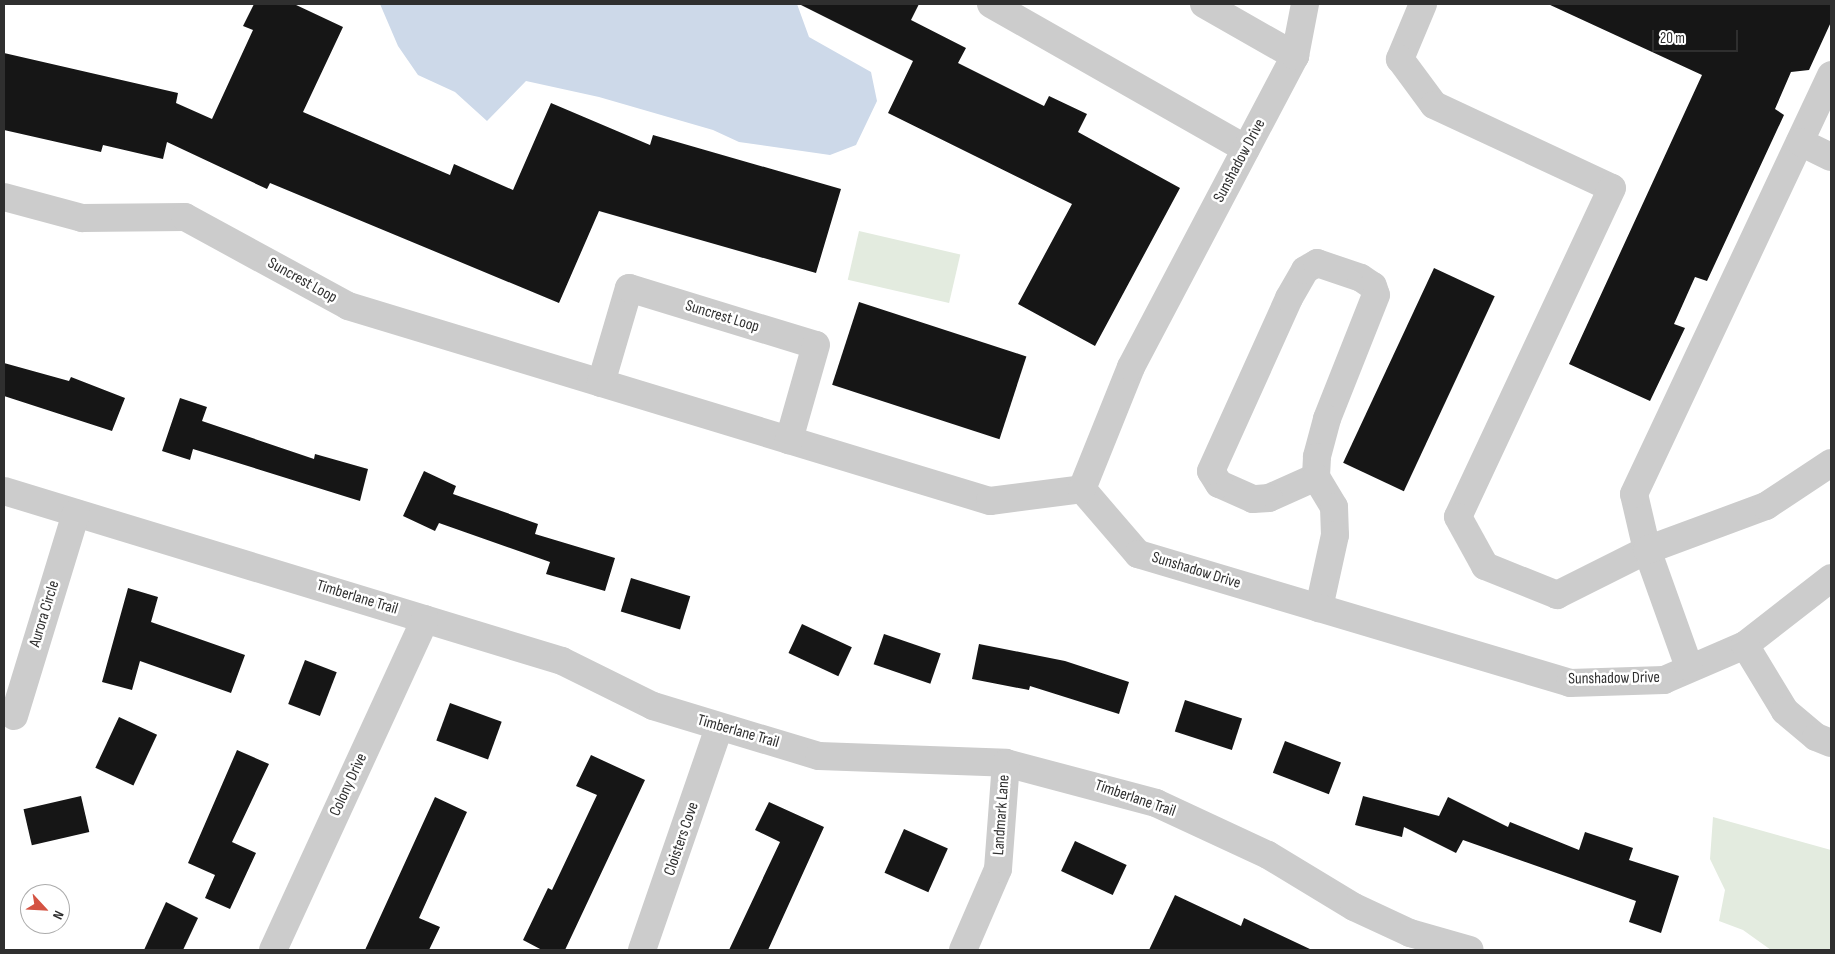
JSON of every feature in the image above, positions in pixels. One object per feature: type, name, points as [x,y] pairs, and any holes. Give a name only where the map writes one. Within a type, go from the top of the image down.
[{"type":"street","points":[[991,4],[1246,149]]},
{"type":"street","points":[[1204,4],[1295,56]]},
{"type":"street","name":"Sunshadow Drive","points":[[1305,4],[1295,56],[1131,367],[1082,489],[1138,554],[1570,682],[1664,680],[1689,667],[1745,644],[1831,578]]},
{"type":"street","points":[[1423,4],[1400,59],[1434,105],[1612,188],[1458,517],[1484,566],[1557,595],[1647,550],[1766,506],[1831,463]]},
{"type":"street","points":[[1689,667],[1647,550],[1634,494],[1831,75]]},
{"type":"street","points":[[1800,142],[1831,157]]},
{"type":"street","name":"Suncrest Loop","points":[[4,197],[82,218],[185,217],[348,306],[990,500],[1082,489]]},
{"type":"street","points":[[1316,477],[1269,498],[1253,499],[1219,484],[1211,472],[1290,298],[1305,270],[1317,264],[1361,278],[1373,286],[1376,295],[1327,419],[1316,477],[1334,507],[1335,535],[1319,608]]},
{"type":"street","name":"Suncrest Loop","points":[[601,383],[628,288],[638,291],[816,345],[789,440]]},
{"type":"street","name":"Timberlane Trail","points":[[4,491],[562,661],[653,706],[719,728],[819,756],[1006,763],[1156,803],[1268,854],[1354,907],[1410,933],[1470,950]]},
{"type":"street","name":"Aurora Circle","points":[[14,716],[76,513]]},
{"type":"street","name":"Colony Drive","points":[[273,950],[425,619]]},
{"type":"street","points":[[1745,644],[1785,711],[1816,737],[1831,743]]},
{"type":"street","name":"Cloisters Cove","points":[[642,950],[719,728]]},
{"type":"street","name":"Landmark Lane","points":[[963,950],[998,870],[1006,763]]},
{"type":"shaded area","points":[[859,231],[960,254],[949,303],[848,280]]},
{"type":"shaded area","points":[[1713,817],[1831,850],[1831,950],[1771,950],[1743,930],[1719,921],[1725,890],[1710,859]]},
{"type":"water","points":[[380,4],[797,4],[809,37],[871,72],[877,101],[856,145],[830,155],[739,142],[713,130],[599,97],[526,81],[487,121],[455,92],[418,75],[398,46]]},
{"type":"building","points":[[254,4],[294,4],[343,27],[303,112],[450,175],[454,164],[513,190],[551,103],[650,145],[653,135],[841,189],[816,273],[599,211],[559,303],[270,183],[267,189],[167,142],[163,159],[103,145],[101,152],[4,130],[4,53],[178,93],[176,103],[212,119],[253,30],[243,26]]},
{"type":"building","points":[[799,4],[919,4],[911,20],[966,48],[958,63],[1044,106],[1049,96],[1087,114],[1078,132],[1180,188],[1095,346],[1018,304],[1072,204],[888,113],[913,61]]},
{"type":"building","points":[[1548,4],[1831,4],[1831,22],[1809,70],[1791,72],[1775,109],[1784,115],[1707,281],[1695,277],[1674,324],[1685,328],[1650,401],[1569,364],[1702,75]]},
{"type":"building","points":[[1434,268],[1495,296],[1404,491],[1343,463]]},
{"type":"building","points":[[859,302],[1026,356],[1000,439],[832,385]]},
{"type":"building","points":[[4,363],[69,381],[71,377],[125,398],[112,431],[4,396]]},
{"type":"building","points":[[180,398],[207,407],[202,421],[314,459],[315,454],[368,469],[360,501],[193,449],[190,460],[162,451]]},
{"type":"building","points":[[424,471],[456,486],[453,494],[538,524],[535,534],[615,558],[605,591],[546,574],[550,562],[439,523],[435,531],[403,516]]},
{"type":"building","points":[[631,578],[690,596],[680,630],[621,611]]},
{"type":"building","points":[[128,588],[158,597],[151,622],[245,655],[231,693],[140,661],[132,690],[102,682]]},
{"type":"building","points":[[802,624],[852,647],[838,676],[788,653]]},
{"type":"building","points":[[884,634],[941,654],[930,684],[874,664]]},
{"type":"building","points":[[979,644],[1065,661],[1129,682],[1119,714],[1030,686],[1029,690],[972,679]]},
{"type":"building","points":[[305,660],[337,672],[320,716],[288,704]]},
{"type":"building","points":[[1185,700],[1242,719],[1232,750],[1175,731]]},
{"type":"building","points":[[450,703],[502,722],[488,759],[436,741]]},
{"type":"building","points":[[119,717],[157,735],[133,786],[95,768]]},
{"type":"building","points":[[1285,741],[1341,763],[1329,794],[1273,773]]},
{"type":"building","points":[[237,750],[269,764],[232,842],[256,853],[230,909],[205,898],[215,875],[188,863]]},
{"type":"building","points":[[591,755],[645,780],[565,950],[542,950],[523,940],[548,888],[552,890],[597,795],[576,786]]},
{"type":"building","points":[[81,796],[89,832],[32,845],[24,809]]},
{"type":"building","points":[[1363,796],[1439,816],[1448,797],[1508,827],[1510,822],[1579,850],[1585,832],[1633,848],[1629,860],[1679,876],[1661,933],[1629,922],[1636,901],[1463,840],[1456,853],[1404,827],[1402,837],[1355,825]]},
{"type":"building","points":[[435,797],[467,812],[419,918],[440,927],[429,950],[365,950]]},
{"type":"building","points":[[769,802],[824,827],[768,950],[729,950],[780,842],[755,830]]},
{"type":"building","points":[[904,829],[948,849],[928,892],[884,873]]},
{"type":"building","points":[[1075,841],[1127,865],[1113,895],[1061,871]]},
{"type":"building","points":[[1175,895],[1241,926],[1244,918],[1312,950],[1149,950]]},
{"type":"building","points":[[166,902],[198,918],[183,950],[144,950]]}]
